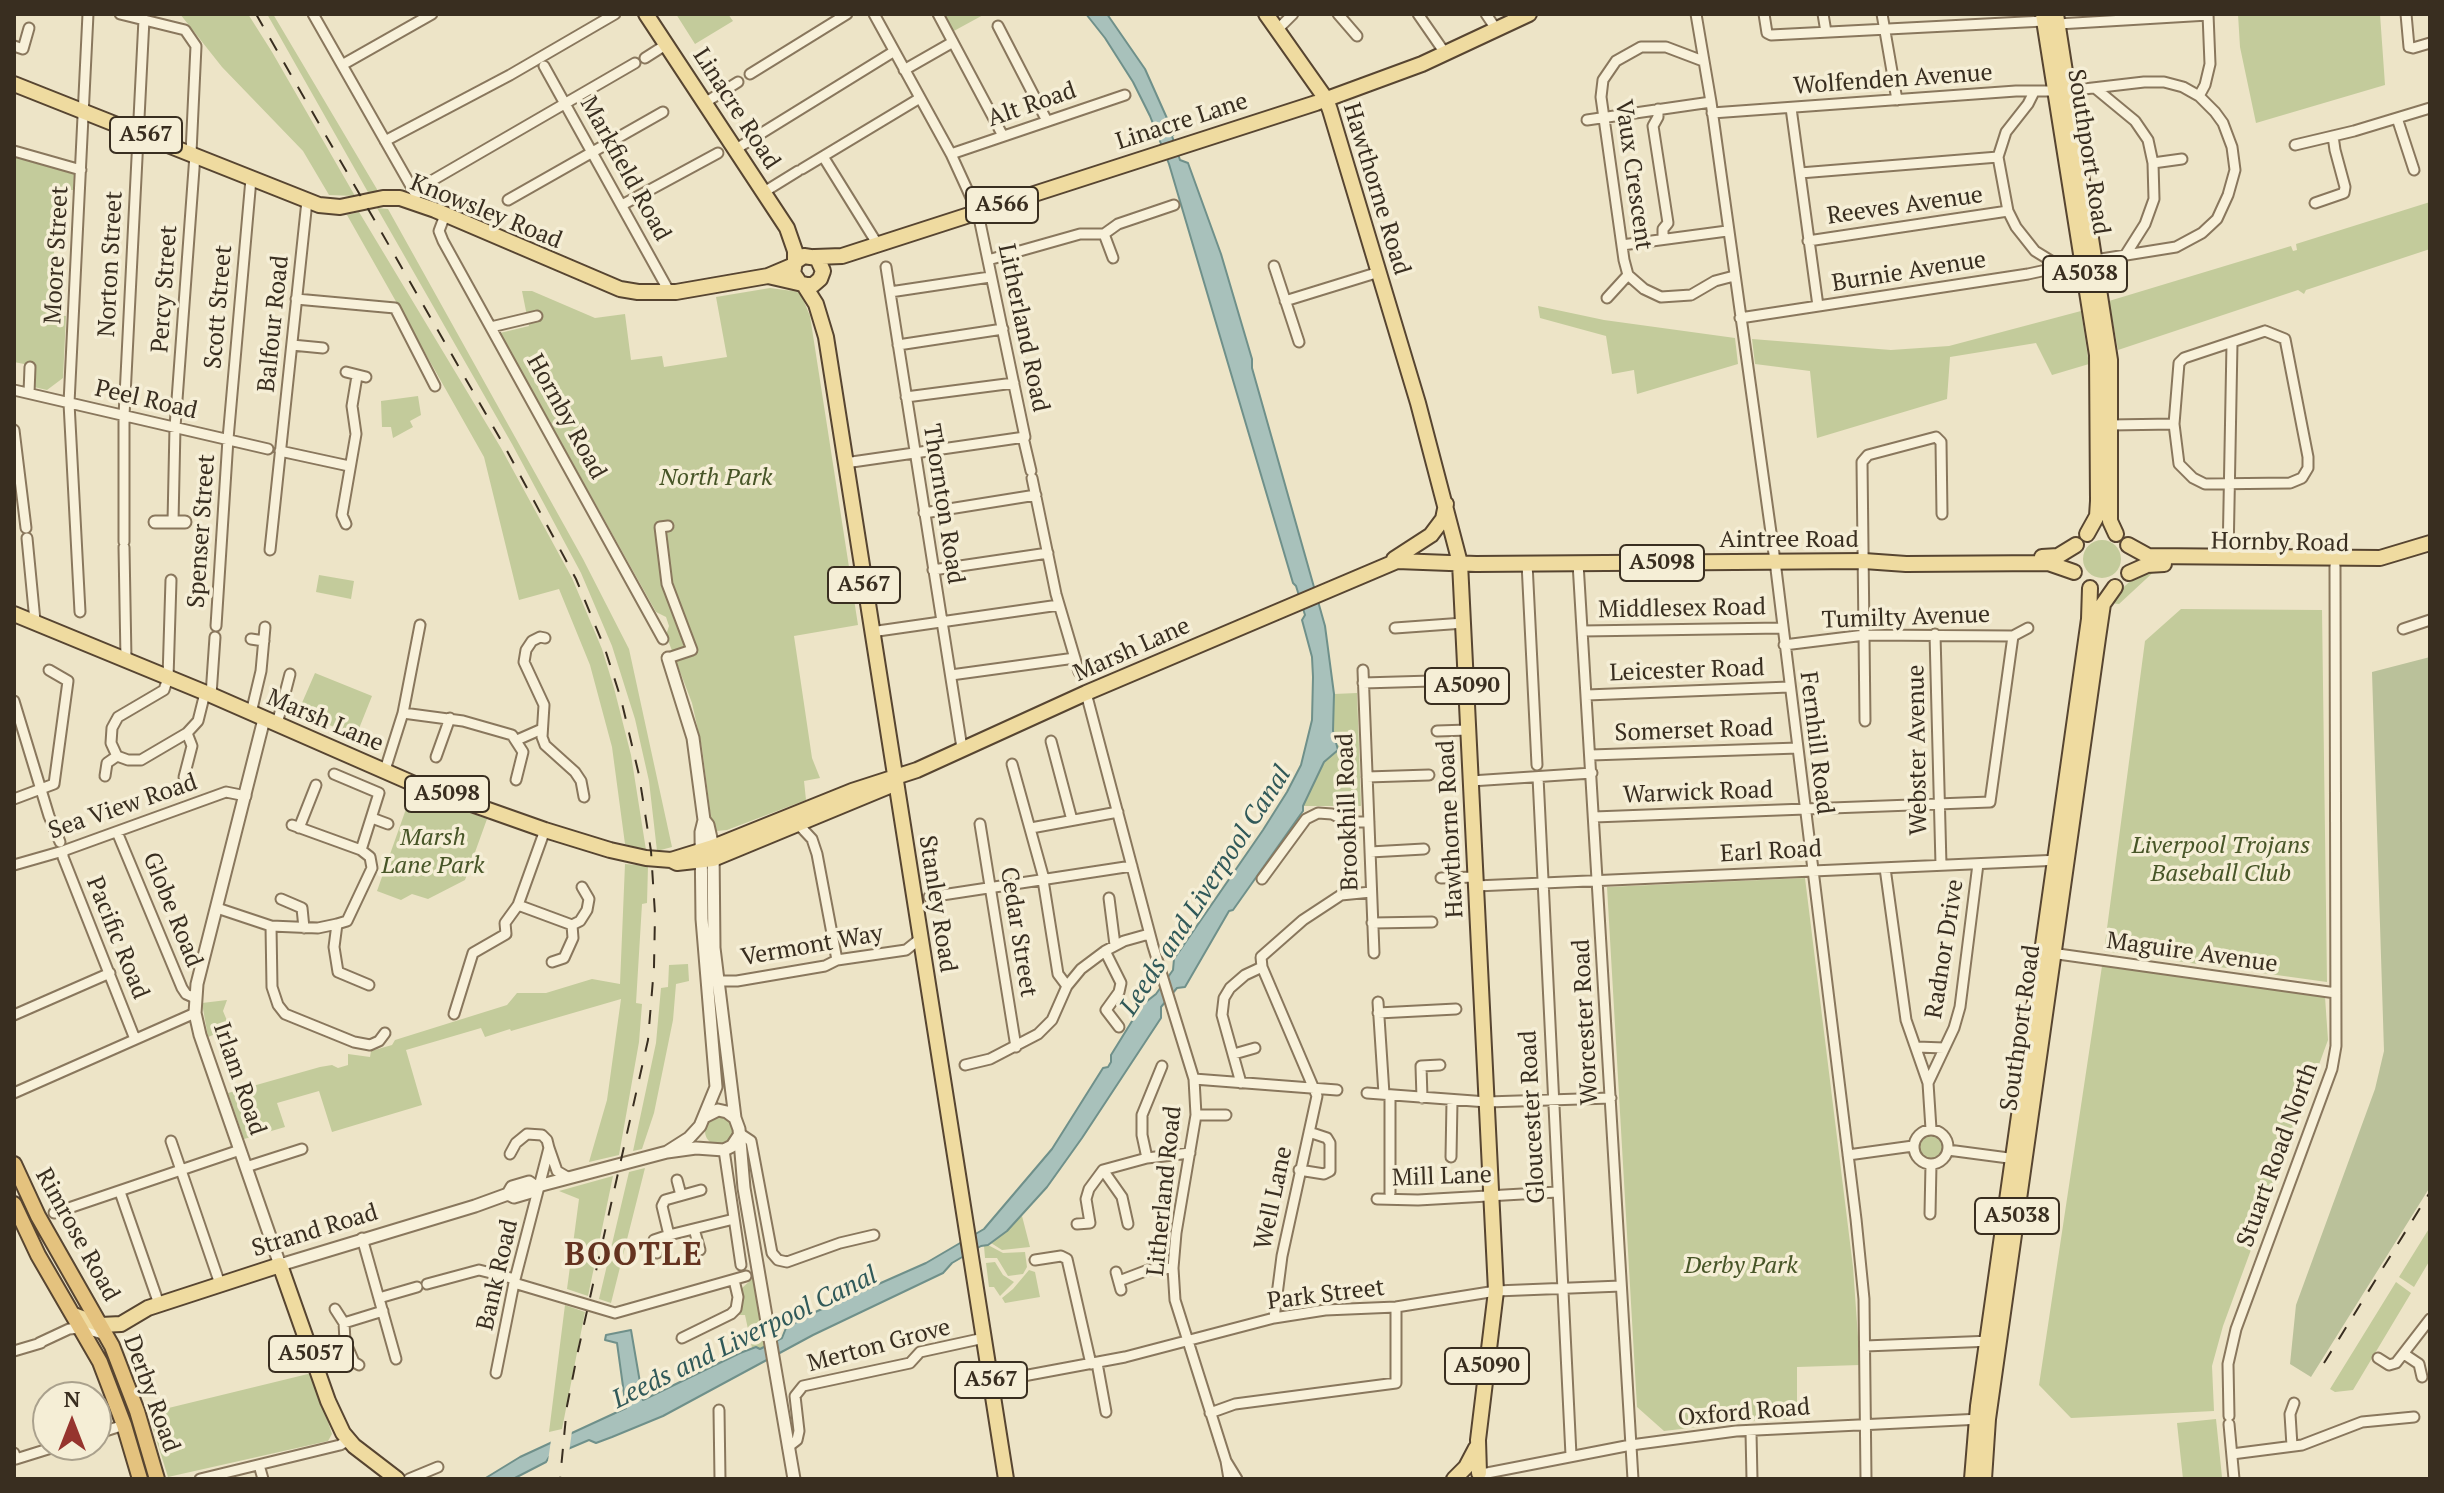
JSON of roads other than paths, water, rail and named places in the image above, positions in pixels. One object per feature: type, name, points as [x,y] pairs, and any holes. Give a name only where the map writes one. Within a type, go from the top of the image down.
[{"type":"highway","name":"Rimrose Road","points":[[14,1164],[20,1191],[38,1216],[105,1335]]},
{"type":"highway","name":"Rimrose Road","points":[[14,1204],[38,1255],[76,1320]]},
{"type":"highway","points":[[38,1216],[54,1260],[81,1311],[76,1320]]},
{"type":"highway","name":"Derby Road","points":[[76,1320],[100,1362],[140,1479]]},
{"type":"highway","points":[[105,1335],[101,1347],[122,1404],[124,1425]]},
{"type":"highway","name":"Derby Road","points":[[105,1335],[137,1411],[157,1479]]},
{"type":"main road","name":"Linacre Road","points":[[646,14],[787,228],[795,251],[795,264]]},
{"type":"main road","name":"Hawthorne Road","points":[[1266,14],[1326,99],[1379,272],[1460,563],[1496,1291],[1478,1440],[1472,1458],[1455,1478]]},
{"type":"main road","name":"Linacre Lane","points":[[813,256],[842,256],[878,245],[1326,99],[1445,53],[1529,14]]},
{"type":"main road","name":"Southport Road","points":[[2051,18],[2067,91],[2089,261],[2097,355],[2097,516],[2087,534]]},
{"type":"main road","name":"Knowsley Road","points":[[14,84],[84,109],[307,201],[334,207],[389,197],[421,205],[605,284],[638,292],[670,293],[768,276],[795,264]]},
{"type":"main road","name":"Linacre Road","points":[[787,228],[813,256]]},
{"type":"main road","points":[[813,256],[822,263],[822,276],[813,285],[801,283],[793,273],[795,264],[801,257],[813,256]]},
{"type":"main road","name":"Linacre Lane","points":[[822,276],[842,256]]},
{"type":"main road","name":"Southport Road","points":[[2089,261],[2110,360],[2110,521],[2116,534]]},
{"type":"main road","name":"Knowsley Road","points":[[768,276],[801,283]]},
{"type":"main road","name":"Stanley Road","points":[[822,276],[828,320],[826,337]]},
{"type":"main road","name":"Stanley Road","points":[[801,283],[816,304],[826,337],[1006,1479]]},
{"type":"main road","name":"Marsh Lane","points":[[707,854],[852,791],[896,778],[1382,566],[1431,535],[1443,519],[1446,504]]},
{"type":"main road","points":[[2087,534],[2100,531],[2116,534],[2148,556],[2228,558]]},
{"type":"main road","name":"A5038","points":[[2076,545],[2087,534]]},
{"type":"main road","name":"Hornby Road","points":[[2228,558],[2380,558],[2430,543]]},
{"type":"main road","points":[[2076,545],[2072,556],[2074,572],[2082,582],[2090,588],[2101,590],[2115,587]]},
{"type":"main road","name":"Aintree Road","points":[[1871,561],[1907,557],[2048,557],[2058,556],[2076,545]]},
{"type":"main road","points":[[2128,545],[2132,559],[2129,573]]},
{"type":"main road","name":"Hornby Road","points":[[2129,573],[2157,564],[2378,567],[2430,551]]},
{"type":"main road","name":"Marsh Lane","points":[[1382,566],[1407,561],[1460,563]]},
{"type":"main road","name":"Aintree Road","points":[[1460,563],[2048,563],[2074,572]]},
{"type":"main road","name":"A5038","points":[[2115,587],[2129,573]]},
{"type":"main road","name":"Southport Road","points":[[1972,1479],[2061,861],[2103,604],[2115,587]]},
{"type":"main road","name":"Southport Road","points":[[2061,861],[2091,608],[2090,588]]},
{"type":"main road","name":"Marsh Lane","points":[[14,614],[412,783],[545,830],[622,853],[671,860],[707,854],[798,824],[884,790],[896,778]]},
{"type":"main road","name":"Strand Road","points":[[105,1335],[136,1314],[159,1304],[280,1265]]},
{"type":"main road","name":"Irlam Road","points":[[280,1265],[328,1401],[349,1440]]},
{"type":"main road","name":"Strand Road","points":[[105,1335],[111,1317],[136,1314]]},
{"type":"main road","name":"Strand Road","points":[[76,1320],[105,1335]]},
{"type":"main road","name":"Southport Road","points":[[1982,1419],[1984,1479]]},
{"type":"main road","name":"A5057","points":[[349,1440],[397,1479]]},
{"type":"main road","name":"Hawthorne Road","points":[[1478,1440],[1484,1475]]},
{"type":"main road","name":"A5090","points":[[1455,1478],[1484,1475]]},
{"type":"street","name":"Moore Street","points":[[80,612],[69,403],[88,14]]},
{"type":"street","points":[[120,14],[144,19]]},
{"type":"street","points":[[313,14],[421,205]]},
{"type":"street","points":[[385,141],[510,75],[615,14]]},
{"type":"street","points":[[750,74],[847,14]]},
{"type":"street","name":"Litherland Road","points":[[874,14],[951,154],[978,213],[1059,605],[1079,672]]},
{"type":"street","points":[[938,14],[1003,136]]},
{"type":"street","points":[[1277,30],[1293,14]]},
{"type":"street","points":[[1338,14],[1357,36]]},
{"type":"street","points":[[1418,14],[1445,53]]},
{"type":"street","points":[[1486,14],[1496,29]]},
{"type":"street","name":"Fernhill Road","points":[[1696,14],[1775,561],[1848,1155],[1862,1278],[1866,1479]]},
{"type":"street","points":[[1764,14],[1768,34],[1885,29],[1976,19],[2208,15],[2210,64],[2199,96]]},
{"type":"street","points":[[1823,14],[1826,32]]},
{"type":"street","points":[[1882,14],[1897,100]]},
{"type":"street","points":[[2406,14],[2409,47],[2430,43]]},
{"type":"street","points":[[342,65],[426,16]]},
{"type":"street","name":"Percy Street","points":[[144,19],[185,30],[196,46],[193,154],[175,427],[179,522]]},
{"type":"street","name":"Norton Street","points":[[126,659],[124,416],[144,19]]},
{"type":"street","points":[[998,26],[1047,121]]},
{"type":"street","points":[[14,46],[23,49],[29,28]]},
{"type":"street","points":[[904,70],[953,42]]},
{"type":"street","points":[[645,58],[667,44]]},
{"type":"street","name":"Vaux Crescent","points":[[1703,61],[1659,46],[1641,47],[1628,51],[1616,61],[1603,80],[1601,97],[1622,245],[1628,275],[1644,289],[1661,297],[1691,295],[1715,281],[1734,276]]},
{"type":"street","points":[[736,149],[893,52]]},
{"type":"street","points":[[414,191],[635,63]]},
{"type":"street","name":"Markfield Road","points":[[544,66],[670,293]]},
{"type":"street","points":[[706,102],[738,82]]},
{"type":"street","name":"Wolfenden Avenue","points":[[1712,113],[2067,91],[2144,82],[2164,82],[2183,87],[2199,96]]},
{"type":"street","points":[[2095,88],[2135,121],[2148,140],[2153,163],[2154,199],[2145,224],[2126,254]]},
{"type":"street","points":[[2034,92],[2006,132],[1998,157],[2008,211],[2035,251],[2061,267]]},
{"type":"street","name":"Alt Road","points":[[951,154],[1125,95]]},
{"type":"street","name":"Burnie Avenue","points":[[1740,318],[2176,247],[2202,233],[2217,219],[2235,170],[2232,147],[2223,123],[2212,107],[2199,96]]},
{"type":"street","points":[[764,192],[920,98]]},
{"type":"street","points":[[1587,120],[1711,102]]},
{"type":"street","points":[[1791,108],[1818,306]]},
{"type":"street","points":[[2295,145],[2430,108]]},
{"type":"street","points":[[1653,126],[1658,109]]},
{"type":"street","points":[[1644,111],[1653,126],[1668,223],[1677,237]]},
{"type":"street","points":[[508,200],[663,112]]},
{"type":"street","points":[[2397,118],[2414,171]]},
{"type":"street","points":[[2315,203],[2344,193],[2333,136]]},
{"type":"street","points":[[14,151],[81,170]]},
{"type":"street","points":[[622,205],[718,153]]},
{"type":"street","points":[[1800,173],[1998,157]]},
{"type":"street","points":[[824,158],[878,245]]},
{"type":"street","points":[[2153,163],[2182,159]]},
{"type":"street","name":"Scott Street","points":[[228,439],[251,179]]},
{"type":"street","name":"Balfour Road","points":[[270,550],[307,201]]},
{"type":"street","points":[[988,260],[1080,234],[1104,234],[1118,224],[1171,206],[1171,219]]},
{"type":"street","name":"Reeves Avenue","points":[[1808,241],[2008,211]]},
{"type":"street","name":"Hornby Road","points":[[445,215],[439,231],[443,241],[663,639]]},
{"type":"street","points":[[1663,239],[1663,229],[1668,223]]},
{"type":"street","points":[[1622,245],[1727,231]]},
{"type":"street","points":[[1104,234],[1113,258]]},
{"type":"street","points":[[1274,266],[1299,342]]},
{"type":"street","name":"Thornton Road","points":[[886,267],[962,748]]},
{"type":"street","points":[[1285,301],[1379,272]]},
{"type":"street","points":[[1607,298],[1628,275]]},
{"type":"street","points":[[890,292],[990,277]]},
{"type":"street","points":[[296,299],[395,308],[435,386]]},
{"type":"street","points":[[491,327],[537,316]]},
{"type":"street","points":[[898,345],[1003,329]]},
{"type":"street","points":[[2265,331],[2285,339],[2308,468],[2302,478],[2290,483],[2205,484],[2179,464],[2174,424],[2179,363],[2184,358],[2232,343],[2265,331]]},
{"type":"street","points":[[2228,558],[2232,343]]},
{"type":"street","points":[[292,345],[323,348]]},
{"type":"street","points":[[29,393],[30,367]]},
{"type":"street","points":[[346,524],[342,515],[356,434],[352,406],[356,375]]},
{"type":"street","points":[[906,397],[1014,383]]},
{"type":"street","name":"Peel Road","points":[[14,390],[268,449]]},
{"type":"street","points":[[2110,425],[2174,424]]},
{"type":"street","points":[[14,430],[35,621]]},
{"type":"street","points":[[845,463],[1024,437]]},
{"type":"street","points":[[1865,721],[1865,635],[1871,561],[1862,462],[1868,455],[1936,437],[1941,442],[1942,514]]},
{"type":"street","name":"Spenser Street","points":[[187,733],[198,721],[208,694],[228,439]]},
{"type":"street","points":[[280,451],[349,466]]},
{"type":"street","points":[[264,489],[276,490]]},
{"type":"street","points":[[924,513],[1036,495]]},
{"type":"street","points":[[155,522],[179,522]]},
{"type":"street","points":[[668,526],[660,527],[667,584],[692,650],[668,658],[693,738],[704,820],[708,825],[717,1077],[700,1137],[710,1148],[725,1150],[735,1143],[739,1135]]},
{"type":"street","points":[[933,570],[1048,553]]},
{"type":"street","points":[[1527,563],[1537,765]]},
{"type":"street","name":"Worcester Road","points":[[1578,563],[1633,1479]]},
{"type":"street","name":"Stuart Road North","points":[[2234,1479],[2228,1364],[2236,1329],[2332,1069],[2336,1046],[2335,566]]},
{"type":"street","points":[[171,580],[168,678],[164,690],[118,717],[112,728],[111,743],[117,756],[141,760],[187,733],[192,746],[184,777]]},
{"type":"street","points":[[78,584],[90,583]]},
{"type":"street","points":[[871,632],[1059,605]]},
{"type":"street","points":[[2403,629],[2430,620]]},
{"type":"street","points":[[1395,628],[1464,623]]},
{"type":"street","points":[[385,770],[403,713],[420,625]]},
{"type":"street","points":[[264,719],[261,671],[265,627]]},
{"type":"street","name":"Middlesex Road","points":[[1582,631],[1782,628]]},
{"type":"street","name":"Tumilty Avenue","points":[[1784,645],[1865,635],[2013,636],[2028,628]]},
{"type":"street","name":"Webster Avenue","points":[[1935,634],[1941,865]]},
{"type":"street","name":"Warwick Road","points":[[1594,817],[1990,802],[2013,636]]},
{"type":"street","points":[[545,638],[532,641],[526,650],[524,662],[544,705],[542,729],[545,745],[575,772],[581,781],[584,797]]},
{"type":"street","points":[[251,639],[264,641]]},
{"type":"street","points":[[951,675],[1075,658]]},
{"type":"street","points":[[14,799],[54,784],[68,681],[49,670]]},
{"type":"street","name":"Brookhill Road","points":[[1363,670],[1374,953]]},
{"type":"street","points":[[264,719],[290,674]]},
{"type":"street","points":[[1363,683],[1466,680]]},
{"type":"street","name":"Leicester Road","points":[[1587,695],[1789,687]]},
{"type":"street","name":"Litherland Road","points":[[1086,693],[1149,934],[1194,1079],[1196,1115],[1181,1196],[1173,1268],[1175,1300],[1225,1472],[1237,1479]]},
{"type":"street","name":"Pacific Road","points":[[14,701],[19,735],[135,1039]]},
{"type":"street","points":[[403,713],[450,718],[512,735],[523,752],[516,780]]},
{"type":"street","points":[[436,757],[450,718]]},
{"type":"street","name":"Irlam Road","points":[[264,719],[195,998],[195,1013],[280,1265]]},
{"type":"street","points":[[517,740],[542,729]]},
{"type":"street","points":[[1437,731],[1468,730]]},
{"type":"street","points":[[1051,741],[1072,820]]},
{"type":"street","name":"Somerset Road","points":[[1591,755],[1798,748]]},
{"type":"street","points":[[105,776],[107,763],[117,756]]},
{"type":"street","points":[[1012,764],[1043,880],[1058,974],[1067,986]]},
{"type":"street","points":[[1471,781],[1592,773]]},
{"type":"street","points":[[334,774],[379,793],[361,850]]},
{"type":"street","points":[[1367,777],[1429,775]]},
{"type":"street","name":"Gloucester Road","points":[[1538,777],[1571,1455]]},
{"type":"street","points":[[217,908],[271,926],[318,928],[347,921],[372,868],[370,857],[361,850],[295,826],[313,789],[300,787]]},
{"type":"street","name":"Sea View Road","points":[[14,865],[226,792],[246,796]]},
{"type":"street","points":[[178,809],[181,795]]},
{"type":"street","points":[[1031,828],[1118,812]]},
{"type":"street","points":[[1262,879],[1306,819],[1318,813],[1341,816],[1348,822],[1369,822]]},
{"type":"street","points":[[372,818],[388,824]]},
{"type":"street","points":[[798,824],[812,839],[817,854],[837,960]]},
{"type":"street","name":"Cedar Street","points":[[980,824],[1016,1047]]},
{"type":"street","points":[[454,1014],[473,953],[506,934],[505,923],[518,905],[545,830]]},
{"type":"street","name":"Globe Road","points":[[117,832],[182,988],[195,998]]},
{"type":"street","points":[[1370,852],[1424,849]]},
{"type":"street","name":"Earl Road","points":[[1441,878],[1476,882],[1543,882],[2061,861]]},
{"type":"street","name":"Radnor Drive","points":[[1928,1083],[1954,1028],[1960,1007],[1978,864]]},
{"type":"street","points":[[929,897],[1132,866]]},
{"type":"street","points":[[1885,868],[1906,1020],[1928,1083],[1931,1129]]},
{"type":"street","points":[[518,905],[572,925],[580,921],[587,910],[589,899],[582,887]]},
{"type":"street","points":[[1313,1087],[1262,967],[1261,957],[1303,920],[1341,895],[1371,892]]},
{"type":"street","points":[[1109,898],[1115,945]]},
{"type":"street","points":[[281,899],[307,906],[304,928]]},
{"type":"street","points":[[330,911],[338,972],[369,985]]},
{"type":"street","points":[[1372,923],[1432,922]]},
{"type":"street","points":[[552,962],[564,958],[573,938],[572,925]]},
{"type":"street","points":[[271,926],[272,987],[278,1005],[285,1014],[354,1042],[370,1045],[379,1041],[385,1033]]},
{"type":"street","points":[[965,1065],[990,1059],[1038,1034],[1052,1020],[1067,986],[1081,969],[1115,945],[1149,934]]},
{"type":"street","name":"Vermont Way","points":[[712,981],[737,981],[812,969],[837,960],[906,950],[921,938]]},
{"type":"street","points":[[1105,951],[1121,983],[1119,992],[1106,1010],[1119,1027]]},
{"type":"street","name":"Maguire Avenue","points":[[2048,952],[2336,993]]},
{"type":"street","points":[[1241,1083],[1222,1015],[1224,998],[1245,975],[1262,967]]},
{"type":"street","points":[[14,1015],[110,973]]},
{"type":"street","points":[[712,981],[739,1135],[744,1188]]},
{"type":"street","points":[[1390,1193],[1387,1095],[1378,1008],[1456,1009]]},
{"type":"street","points":[[14,1093],[195,1013]]},
{"type":"street","points":[[1917,1047],[1944,1048]]},
{"type":"street","points":[[1234,1054],[1255,1048]]},
{"type":"street","points":[[1422,1098],[1421,1066],[1440,1065]]},
{"type":"street","points":[[1147,1158],[1142,1115],[1162,1066]]},
{"type":"street","points":[[1194,1079],[1337,1090]]},
{"type":"street","name":"Well Lane","points":[[1274,1318],[1282,1256],[1317,1096],[1313,1087]]},
{"type":"street","points":[[1367,1093],[1487,1102],[1611,1098]]},
{"type":"street","points":[[1451,1157],[1452,1101]]},
{"type":"street","points":[[703,1121],[722,1111],[735,1118]]},
{"type":"street","points":[[1196,1115],[1226,1115]]},
{"type":"street","name":"Strand Road","points":[[667,1152],[689,1138],[703,1121]]},
{"type":"street","points":[[1931,1129],[1945,1136],[1948,1150]]},
{"type":"street","points":[[1931,1129],[1917,1136],[1913,1146],[1920,1161],[1937,1163],[1948,1150]]},
{"type":"street","points":[[1299,1170],[1324,1174],[1330,1171],[1330,1143],[1327,1138],[1309,1132]]},
{"type":"street","points":[[510,1154],[516,1143],[527,1134],[542,1135],[557,1171],[569,1178]]},
{"type":"street","points":[[739,1135],[751,1141],[772,1253],[778,1260],[787,1262],[840,1243],[874,1235]]},
{"type":"street","points":[[171,1141],[220,1284]]},
{"type":"street","points":[[1848,1155],[1913,1146]]},
{"type":"street","name":"Bank Road","points":[[496,1373],[514,1281],[549,1148]]},
{"type":"street","name":"Strand Road","points":[[280,1265],[508,1194],[512,1187],[529,1182],[537,1186],[667,1152],[710,1148]]},
{"type":"street","points":[[246,1167],[302,1149]]},
{"type":"street","points":[[54,1213],[240,1150]]},
{"type":"street","points":[[725,1150],[739,1168],[744,1188],[794,1479]]},
{"type":"street","points":[[725,1150],[741,1265]]},
{"type":"street","points":[[1948,1150],[2019,1159]]},
{"type":"street","points":[[1077,1224],[1090,1223],[1086,1199],[1089,1189],[1103,1170],[1147,1158],[1190,1153]]},
{"type":"street","points":[[1930,1214],[1931,1164]]},
{"type":"street","points":[[1103,1170],[1131,1212],[1128,1224]]},
{"type":"street","points":[[677,1180],[681,1195]]},
{"type":"street","points":[[669,1235],[662,1206],[665,1200],[701,1190]]},
{"type":"street","points":[[120,1192],[159,1304]]},
{"type":"street","name":"Mill Lane","points":[[1377,1199],[1418,1200],[1557,1192]]},
{"type":"street","points":[[657,1253],[654,1240],[734,1219]]},
{"type":"street","points":[[694,1229],[700,1250]]},
{"type":"street","points":[[362,1238],[396,1359]]},
{"type":"street","points":[[1035,1260],[1061,1256],[1067,1259],[1106,1412]]},
{"type":"street","points":[[1119,1281],[1148,1270],[1173,1268]]},
{"type":"street","points":[[379,1298],[479,1270],[615,1313],[746,1276]]},
{"type":"street","points":[[682,1338],[736,1309],[738,1297],[734,1280]]},
{"type":"street","name":"Park Street","points":[[991,1382],[1094,1363],[1274,1318],[1325,1310],[1396,1307],[1496,1291],[1621,1286]]},
{"type":"street","points":[[1210,1413],[1235,1404],[1396,1383],[1396,1307]]},
{"type":"street","points":[[335,1309],[344,1323],[345,1341],[354,1362],[359,1365]]},
{"type":"street","points":[[344,1323],[383,1311]]},
{"type":"street","points":[[2378,1358],[2389,1365],[2396,1363],[2430,1319]]},
{"type":"street","points":[[62,1331],[67,1324],[76,1320]]},
{"type":"street","name":"Strand Road","points":[[39,1343],[76,1320]]},
{"type":"street","name":"Strand Road","points":[[14,1351],[71,1334],[76,1320]]},
{"type":"street","name":"Merton Grove","points":[[788,1447],[797,1440],[799,1431],[795,1396],[803,1386],[908,1364],[920,1352],[984,1338]]},
{"type":"street","points":[[1865,1346],[1993,1341]]},
{"type":"street","points":[[2404,1354],[2419,1364],[2422,1377]]},
{"type":"street","points":[[2292,1446],[2290,1414],[2294,1403]]},
{"type":"street","points":[[720,1479],[722,1415]]},
{"type":"street","points":[[2232,1454],[2302,1445],[2362,1422],[2414,1417]]},
{"type":"street","name":"Oxford Road","points":[[1484,1475],[1571,1455],[1736,1431],[1982,1419]]},
{"type":"street","points":[[112,1429],[124,1425]]},
{"type":"street","points":[[1751,1432],[1752,1479]]},
{"type":"street","points":[[200,1479],[340,1445],[349,1440]]},
{"type":"street","points":[[259,1465],[263,1479]]},
{"type":"street","points":[[409,1479],[438,1467]]},
{"type":"street","points":[[1498,1479],[1506,1468]]},
{"type":"street","points":[[426,1472],[435,1479]]},
{"type":"water","points":[[1086,14],[1107,14],[1145,69],[1174,134],[1180,160],[1188,163],[1221,254],[1325,626],[1334,694],[1333,731],[1338,750],[1324,762],[1303,811],[1233,910],[1229,911],[1185,987],[1177,988],[1161,1007],[1161,1018],[1082,1138],[1047,1187],[1007,1231],[988,1245],[952,1263],[943,1273],[813,1335],[663,1416],[596,1443],[589,1440],[549,1457],[546,1462],[513,1479],[484,1479],[520,1457],[626,1408],[617,1343],[605,1340],[606,1335],[631,1330],[643,1400],[740,1353],[756,1347],[760,1349],[782,1338],[786,1328],[813,1313],[926,1263],[984,1229],[1052,1149],[1103,1068],[1108,1067],[1111,1055],[1142,1005],[1156,994],[1173,970],[1174,959],[1263,830],[1301,765],[1312,720],[1312,657],[1302,620],[1305,615],[1169,164],[1133,82]]},
{"type":"railway","points":[[256,14],[506,449],[576,579],[605,649],[621,699],[639,775],[651,851],[655,914],[648,1040],[578,1351],[567,1406],[560,1479]]},
{"type":"railway","points":[[2324,1363],[2430,1192]]},
{"type":"district","name":"BOOTLE","points":[[634,1256]]},
{"type":"park label","name":"North Park","points":[[716,478]]},
{"type":"park label","name":"Marsh Lane Park","points":[[433,852]]},
{"type":"park label","name":"Liverpool Trojans Baseball Club","points":[[2221,860]]},
{"type":"park label","name":"Derby Park","points":[[1741,1266]]},
{"type":"water label","name":"Leeds and Liverpool Canal","points":[[1206,891]]},
{"type":"water label","name":"Leeds and Liverpool Canal","points":[[745,1338]]}]
